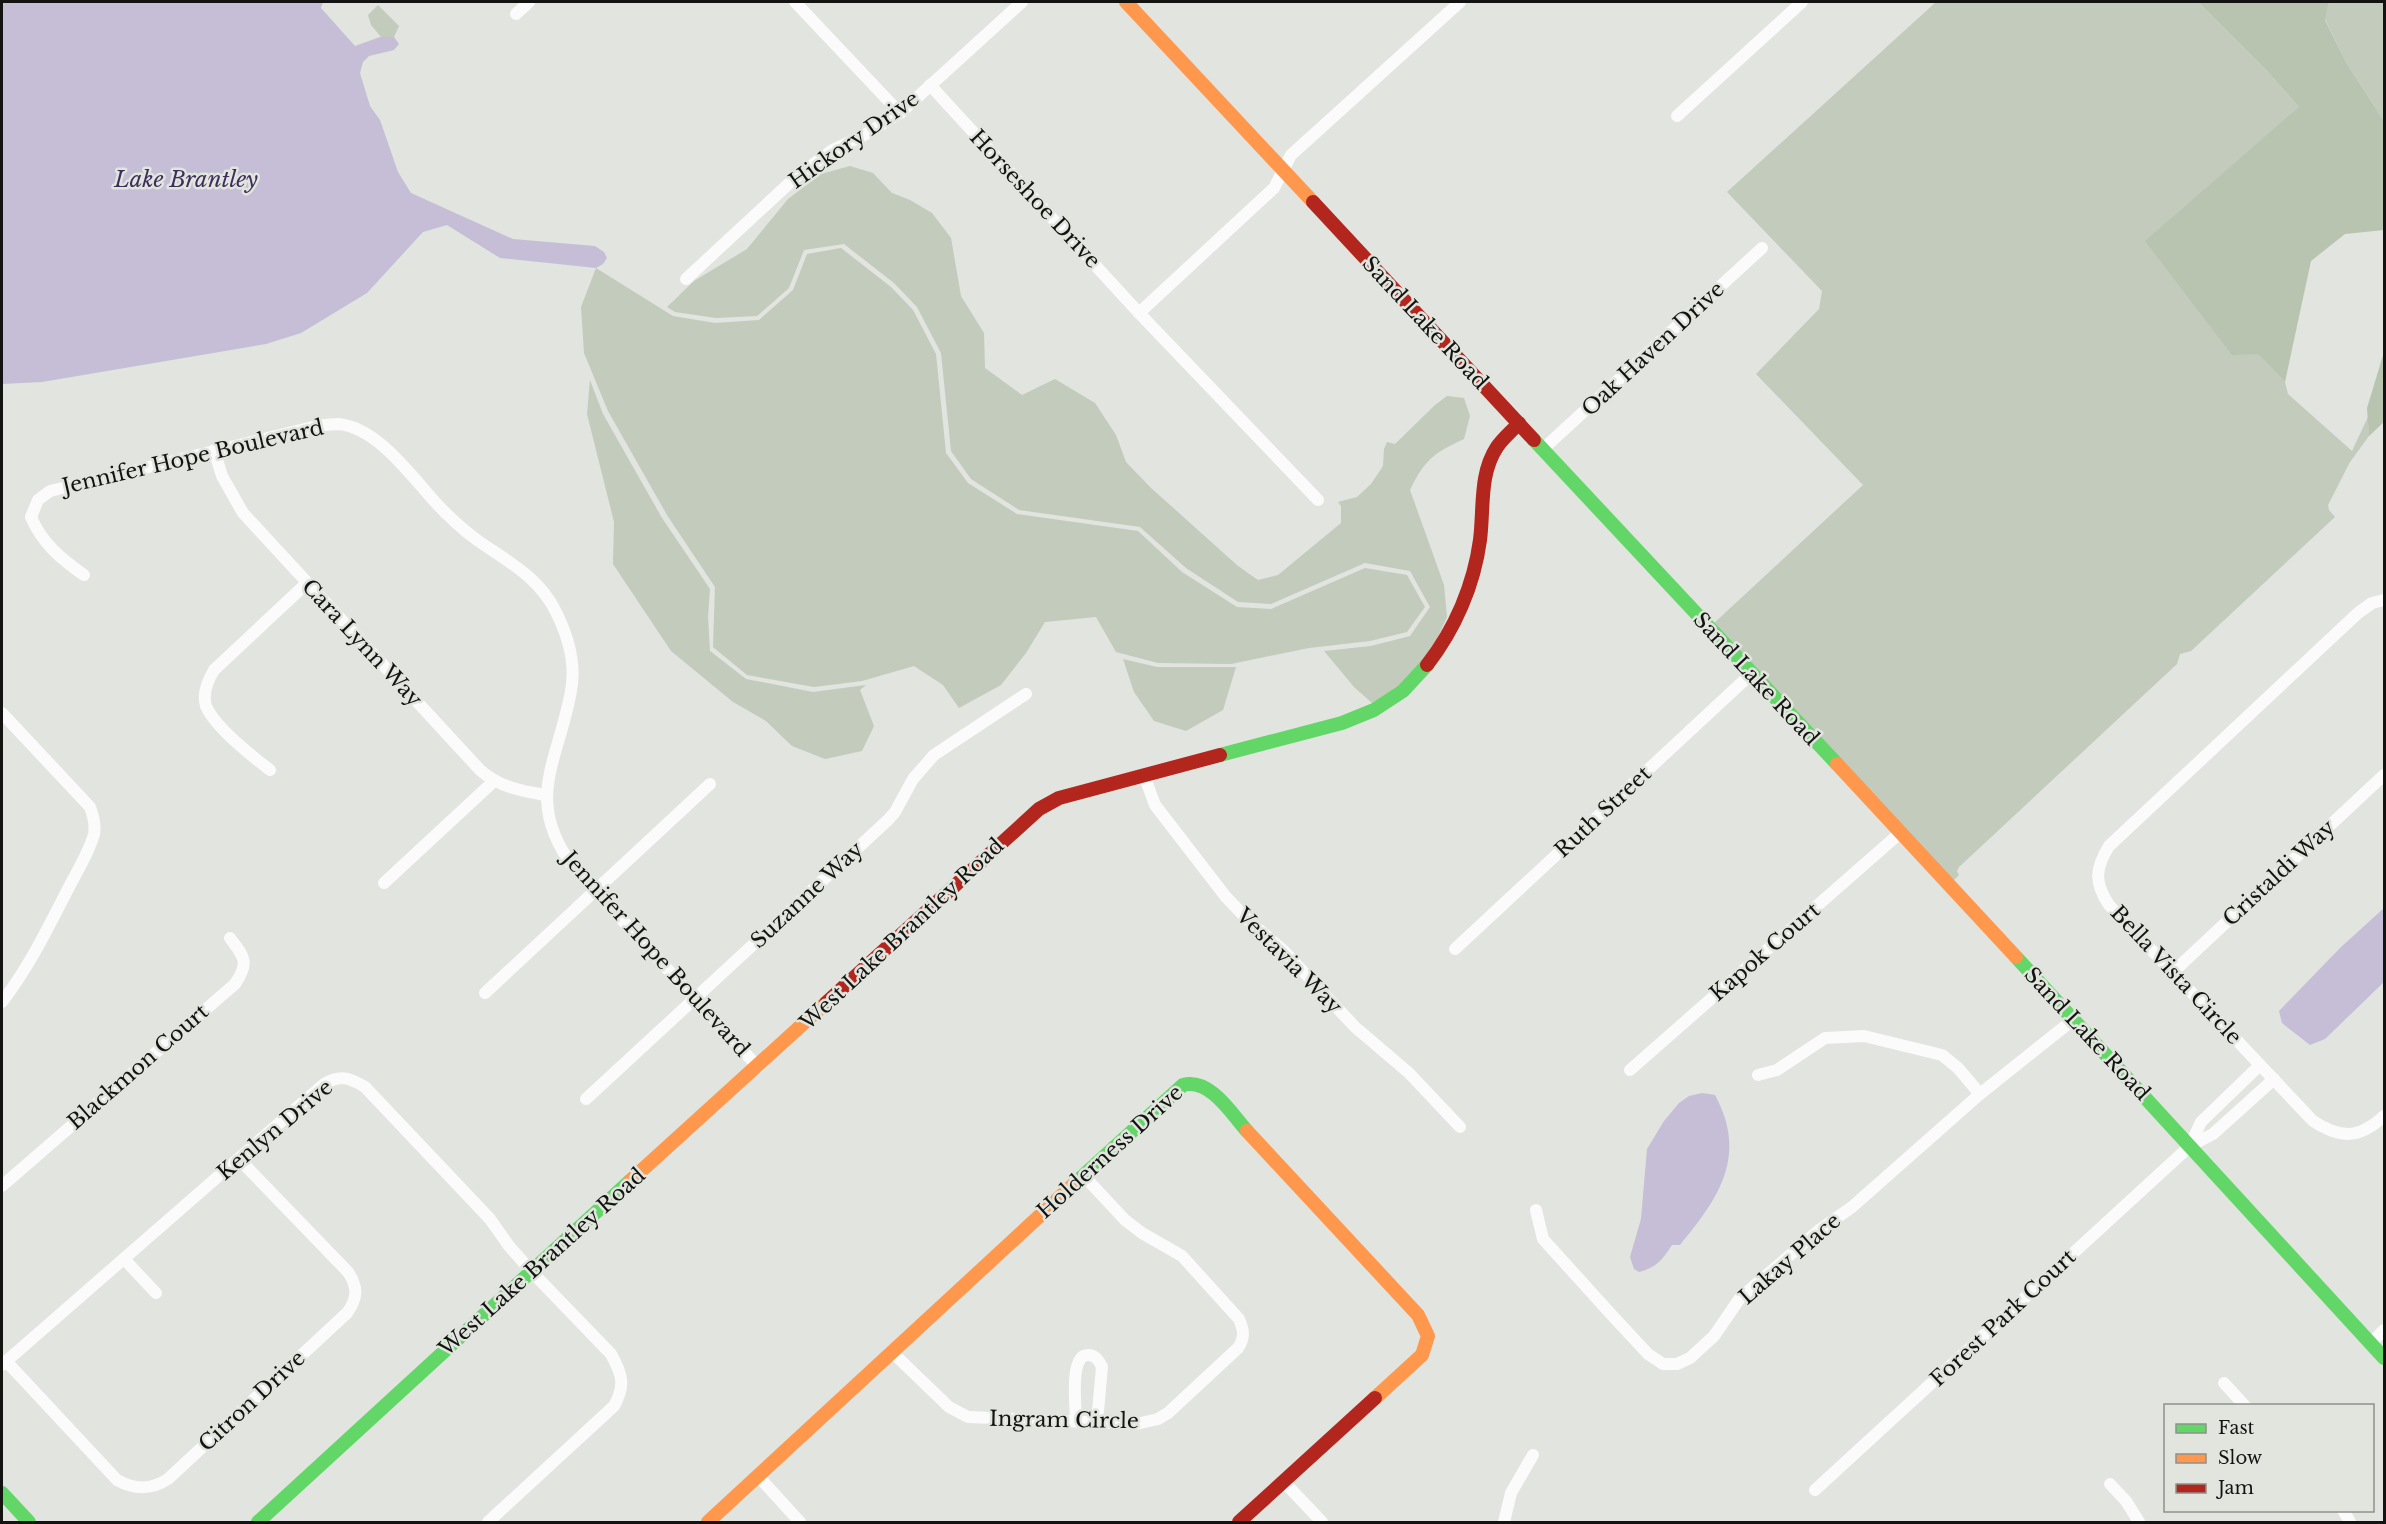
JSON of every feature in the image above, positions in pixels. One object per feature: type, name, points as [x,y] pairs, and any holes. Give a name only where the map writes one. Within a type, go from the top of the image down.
[{"type":"street","points":[[516,14],[529,2]]},
{"type":"street","points":[[795,2],[900,113]]},
{"type":"street","name":"Hickory Drive","points":[[686,279],[797,176],[831,151],[866,134],[900,113],[1022,2]]},
{"type":"street","name":"Sand Lake Road","points":[[1126,2],[2074,1019],[2385,1358]]},
{"type":"street","points":[[1139,313],[1274,188],[1291,155],[1460,2]]},
{"type":"street","points":[[1677,116],[1802,2]]},
{"type":"street","name":"Horseshoe Drive","points":[[930,85],[1139,313],[1318,500]]},
{"type":"street","name":"Oak Haven Drive","points":[[1543,449],[1762,248]]},
{"type":"street","name":"West Lake Brantley Road","points":[[258,1522],[1040,809],[1059,798],[1342,723],[1385,704],[1409,685],[1443,645],[1453,626],[1476,562],[1489,464],[1497,447],[1519,423]]},
{"type":"street","name":"Jennifer Hope Boulevard","points":[[84,575],[61,558],[38,532],[31,517],[38,500],[50,491],[321,425],[341,424],[373,437],[454,522],[523,570],[539,587],[556,611],[566,636],[573,666],[572,690],[550,768],[546,795],[553,834],[561,850],[594,891],[758,1067]]},
{"type":"street","name":"Cara Lynn Way","points":[[214,450],[222,477],[243,513],[493,782]]},
{"type":"street","points":[[270,770],[249,755],[212,716],[206,705],[207,680],[214,670],[307,583]]},
{"type":"street","name":"Bella Vista Circle","points":[[2385,600],[2372,603],[2358,613],[2109,846],[2101,860],[2097,875],[2100,891],[2109,905],[2313,1121],[2330,1132],[2347,1135],[2362,1132],[2385,1116]]},
{"type":"street","name":"Ruth Street","points":[[1455,949],[1751,674]]},
{"type":"street","name":"Suzanne Way","points":[[586,1099],[888,820],[896,812],[921,768],[934,755],[1026,694]]},
{"type":"street","points":[[2,713],[90,807],[94,818],[94,832],[42,939],[2,1002]]},
{"type":"street","name":"Vestavia Way","points":[[1144,775],[1155,805],[1226,897],[1249,921],[1284,951],[1355,1027],[1409,1073],[1460,1127]]},
{"type":"street","name":"Cristaldi Way","points":[[2173,972],[2385,775]]},
{"type":"street","points":[[384,883],[493,782],[546,795]]},
{"type":"street","points":[[484,993],[710,784]]},
{"type":"street","name":"Kapok Court","points":[[1630,1070],[1900,833]]},
{"type":"street","name":"Blackmon Court","points":[[2,1186],[235,984],[245,966],[244,957],[230,938]]},
{"type":"street","name":"Lakay Place","points":[[1536,1210],[1543,1239],[1609,1312],[1648,1354],[1663,1364],[1677,1364],[1690,1358],[1714,1336],[1740,1298],[1818,1231],[1852,1207],[1980,1094],[2074,1019]]},
{"type":"street","points":[[1758,1075],[1777,1070],[1825,1038],[1864,1035],[1942,1054],[1958,1068],[1980,1094]]},
{"type":"street","points":[[2190,1146],[2202,1122],[2260,1065]]},
{"type":"street","name":"Kenlyn Drive","points":[[4,1363],[333,1078],[352,1079],[365,1087],[490,1219],[531,1271]]},
{"type":"street","points":[[2190,1146],[2213,1134],[2274,1079]]},
{"type":"street","name":"Holderness Drive","points":[[708,1522],[1178,1087],[1188,1082],[1198,1083],[1208,1089],[1418,1315],[1428,1336],[1422,1355],[1239,1522]]},
{"type":"street","points":[[2229,1096],[2241,1109]]},
{"type":"street","name":"Forest Park Court","points":[[1815,1490],[2190,1146]]},
{"type":"street","name":"Citron Drive","points":[[4,1363],[117,1480],[136,1488],[157,1486],[168,1479],[347,1313],[356,1299],[357,1290],[348,1272],[239,1159]]},
{"type":"street","name":"Ingram Circle","points":[[893,1353],[949,1407],[968,1417],[1136,1424],[1158,1419],[1168,1413],[1238,1348],[1243,1340],[1244,1332],[1239,1319],[1182,1256],[1142,1233],[1125,1220],[1083,1175]]},
{"type":"street","points":[[124,1259],[156,1293]]},
{"type":"street","points":[[488,1522],[614,1406],[620,1396],[622,1382],[611,1354],[531,1271]]},
{"type":"street","points":[[2371,1343],[2385,1330]]},
{"type":"street","points":[[1076,1421],[1075,1369],[1080,1358],[1092,1355],[1098,1359],[1101,1367],[1097,1422]]},
{"type":"street","points":[[2224,1383],[2243,1404]]},
{"type":"street","points":[[1504,1522],[1511,1493],[1533,1455]]},
{"type":"street","points":[[758,1476],[800,1522]]},
{"type":"street","points":[[1284,1482],[1322,1522]]},
{"type":"street","points":[[2110,1484],[2126,1501],[2139,1522]]},
{"type":"street","points":[[2,1493],[29,1522]]},
{"type":"green space","points":[[1936,2],[2198,2],[2268,72],[2299,107],[2258,354],[2285,382],[2288,394],[2352,451],[2368,417],[2369,436],[2350,462],[2328,505],[2335,517],[2191,651],[2180,654],[2177,664],[1959,867],[1957,871],[1959,875],[1953,881],[1713,624],[1863,485],[1756,374],[1819,309],[1822,291],[1727,192]]},
{"type":"green space","points":[[2198,2],[2329,2],[2325,20],[2347,64],[2384,121],[2384,230],[2345,234],[2311,261],[2285,382],[2258,354],[2232,355],[2145,241],[2299,107],[2268,72]]},
{"type":"green space","points":[[2329,2],[2384,2],[2384,121],[2347,64],[2325,19]]},
{"type":"green space","points":[[378,5],[399,26],[394,37],[381,37],[371,25],[368,15]]},
{"type":"green space","points":[[850,166],[873,173],[892,193],[932,213],[951,238],[961,296],[984,333],[985,368],[1022,395],[1055,379],[1095,403],[1116,435],[1126,462],[1150,487],[1238,566],[1258,580],[1278,575],[1341,523],[1341,506],[1338,502],[1357,497],[1371,484],[1383,466],[1384,449],[1387,442],[1395,444],[1447,396],[1464,398],[1470,416],[1464,439],[1431,458],[1410,490],[1444,585],[1447,617],[1431,652],[1398,688],[1372,703],[1354,687],[1324,651],[1371,646],[1410,636],[1430,607],[1410,571],[1365,563],[1271,604],[1238,602],[1186,568],[1140,527],[1019,510],[971,479],[951,451],[941,353],[917,307],[894,283],[844,244],[804,250],[789,288],[757,316],[716,318],[675,312],[667,307],[694,281],[747,249],[788,199],[821,174]]},
{"type":"green space","points":[[841,248],[891,287],[913,310],[936,354],[946,453],[968,483],[1017,514],[1138,531],[1182,572],[1237,607],[1271,609],[1365,568],[1407,575],[1425,607],[1407,632],[1370,641],[1309,648],[1231,664],[1158,663],[1116,652],[1096,617],[1045,622],[1026,653],[1001,685],[959,708],[943,685],[914,666],[862,681],[814,687],[747,675],[713,647],[715,587],[667,515],[608,411],[584,353],[581,307],[596,268],[673,316],[715,323],[759,320],[793,290],[807,254]]},
{"type":"green space","points":[[2384,352],[2384,422],[2369,436],[2367,408]]},
{"type":"green space","points":[[590,380],[603,414],[662,518],[710,589],[708,617],[710,651],[746,679],[813,692],[866,685],[860,690],[874,726],[862,751],[825,759],[792,746],[766,721],[733,702],[671,651],[613,564],[614,522],[587,414]]},
{"type":"green space","points":[[1123,659],[1157,667],[1236,667],[1223,710],[1186,731],[1154,721],[1134,692]]},
{"type":"water","name":"Lake Brantley","points":[[2,2],[323,2],[321,8],[355,46],[380,37],[394,37],[399,44],[394,50],[369,56],[363,62],[360,73],[370,106],[380,120],[398,172],[411,193],[513,239],[595,246],[604,252],[607,258],[596,268],[500,258],[447,225],[423,232],[367,293],[301,333],[266,344],[42,382],[2,384]]},
{"type":"water","points":[[2384,908],[2384,982],[2325,1039],[2310,1045],[2282,1023],[2279,1011],[2340,948]]},
{"type":"water","points":[[1702,1093],[1715,1095],[1725,1117],[1729,1138],[1729,1157],[1724,1175],[1707,1210],[1680,1245],[1672,1245],[1658,1262],[1639,1272],[1634,1269],[1630,1257],[1641,1219],[1647,1149],[1664,1121],[1679,1103],[1689,1096]]},
{"type":"traffic: fast","points":[[1534,440],[1837,764]]},
{"type":"traffic: fast","points":[[1220,755],[1342,723],[1374,710],[1403,691],[1427,665]]},
{"type":"traffic: fast","points":[[2016,957],[2384,1358]]},
{"type":"traffic: fast","points":[[1073,1185],[1183,1085],[1193,1084],[1211,1092],[1247,1131]]},
{"type":"traffic: fast","points":[[258,1522],[630,1181]]},
{"type":"traffic: fast","points":[[2,1493],[29,1522]]},
{"type":"traffic: slow","points":[[1126,2],[1313,202]]},
{"type":"traffic: slow","points":[[1837,764],[2016,957]]},
{"type":"traffic: slow","points":[[630,1181],[826,1003]]},
{"type":"traffic: slow","points":[[1247,1131],[1418,1315],[1428,1336],[1422,1355],[1375,1398]]},
{"type":"traffic: slow","points":[[708,1522],[1073,1185]]},
{"type":"traffic: jam","points":[[1313,202],[1534,440]]},
{"type":"traffic: jam","points":[[1427,665],[1446,637],[1468,590],[1480,540],[1483,492],[1491,457],[1499,444],[1519,423]]},
{"type":"traffic: jam","points":[[826,1003],[1039,809],[1059,798],[1220,755]]},
{"type":"traffic: jam","points":[[1239,1522],[1375,1398]]}]
